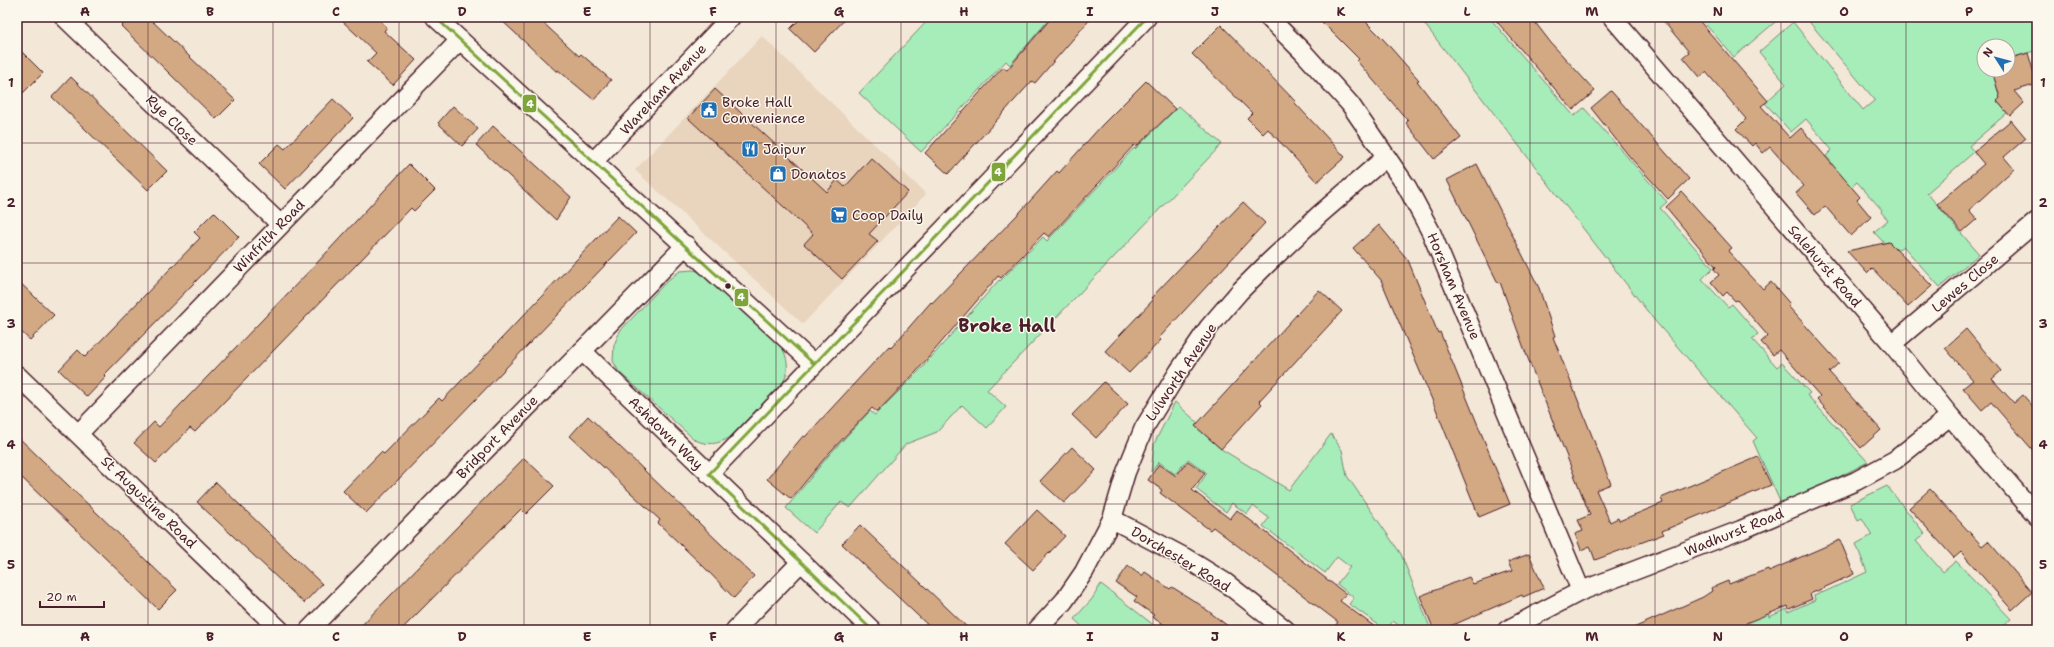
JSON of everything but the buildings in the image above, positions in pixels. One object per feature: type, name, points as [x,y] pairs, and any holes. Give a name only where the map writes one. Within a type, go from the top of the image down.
[{"type":"street","name":"Rye Close","points":[[64,17],[280,224]]},
{"type":"street","points":[[435,17],[686,245],[814,364]]},
{"type":"street","name":"Wareham Avenue","points":[[594,161],[731,17]]},
{"type":"street","points":[[709,474],[1146,17]]},
{"type":"street","name":"Horsham Avenue","points":[[1268,17],[1304,52],[1350,104],[1407,187],[1431,232],[1581,591]]},
{"type":"street","name":"Salehurst Road","points":[[1612,17],[1892,344],[1950,416],[2037,516]]},
{"type":"street","name":"Winfrith Road","points":[[79,433],[460,40]]},
{"type":"street","name":"Lulworth Avenue","points":[[1037,630],[1064,601],[1084,572],[1112,519],[1126,472],[1144,428],[1179,371],[1210,327],[1240,290],[1268,263],[1319,215],[1386,158]]},
{"type":"street","name":"Lewes Close","points":[[1892,344],[2037,222]]},
{"type":"street","name":"Bridport Avenue","points":[[309,630],[686,245]]},
{"type":"street","name":"Ashdown Way","points":[[582,351],[872,630]]},
{"type":"street","name":"St Augustine Road","points":[[17,375],[79,433],[280,630]]},
{"type":"street","name":"Wadhurst Road","points":[[1507,630],[1581,591],[1741,530],[1856,481],[1894,460],[1950,416]]},
{"type":"street","name":"Dorchester Road","points":[[1112,519],[1184,557],[1226,583],[1286,630]]},
{"type":"street","points":[[735,630],[801,562]]},
{"type":"shaded area","points":[[762,36],[926,194],[803,324],[635,170]]},
{"type":"green space","points":[[931,17],[1050,18],[1010,65],[1006,61],[921,152],[859,93]]},
{"type":"green space","points":[[1419,17],[1489,17],[1574,116],[1584,108],[1667,202],[1660,208],[1713,268],[1702,279],[1728,307],[1732,304],[1758,334],[1752,339],[1777,367],[1782,363],[1810,393],[1807,395],[1868,462],[1782,506],[1753,441],[1757,438],[1655,321]]},
{"type":"green space","points":[[1699,17],[1781,17],[1734,57]]},
{"type":"green space","points":[[1805,17],[2037,17],[2037,50],[2016,57],[2016,38],[1976,38],[1976,78],[1994,78],[2000,98],[1997,101],[2007,113],[1969,146],[1974,152],[1927,193],[1979,254],[1940,287],[1903,246],[1896,251],[1889,242],[1884,243],[1874,232],[1888,220],[1881,212],[1882,210],[1857,182],[1840,196],[1821,174],[1833,164],[1826,156],[1832,150],[1806,119],[1791,132],[1765,103],[1786,84],[1759,52],[1793,22],[1863,110],[1875,100]]},
{"type":"green space","points":[[1179,106],[1222,144],[987,390],[1006,407],[987,428],[962,405],[937,432],[906,444],[850,508],[841,502],[814,533],[786,508],[829,455],[870,411],[875,415],[921,369],[999,280],[1000,281],[1043,237],[1047,241],[1134,148],[1135,149]]},
{"type":"green space","points":[[693,270],[706,273],[781,345],[787,364],[787,373],[783,383],[729,438],[713,444],[695,440],[619,372],[613,361],[614,345],[620,331],[668,280],[680,271]]},
{"type":"green space","points":[[1175,402],[1198,423],[1195,426],[1221,449],[1289,490],[1331,434],[1342,450],[1347,476],[1401,554],[1431,630],[1405,630],[1393,621],[1386,630],[1349,604],[1354,598],[1337,584],[1350,567],[1337,557],[1325,573],[1263,526],[1269,518],[1253,506],[1247,514],[1232,503],[1226,512],[1196,489],[1207,473],[1188,459],[1175,474],[1159,462],[1151,472],[1154,444]]},
{"type":"green space","points":[[1887,486],[1925,534],[1916,541],[1943,572],[1956,561],[2011,619],[1998,630],[1752,630],[1748,621],[1768,613],[1769,617],[1787,609],[1788,612],[1815,600],[1814,595],[1821,592],[1822,593],[1867,572],[1856,544],[1872,535],[1862,518],[1858,520],[1850,504]]},
{"type":"green space","points":[[1101,584],[1160,630],[1086,630],[1074,619],[1092,599]]},
{"type":"transit line","name":"4","points":[[435,17],[814,364]]},
{"type":"transit line","name":"4","points":[[872,630],[709,474],[1147,17]]},
{"type":"place","name":"Broke Hall Convenience","points":[[709,110]]},
{"type":"place","name":"Jaipur","points":[[750,149]]},
{"type":"place","name":"Donatos","points":[[778,174]]},
{"type":"place","name":"Coop Daily","points":[[839,215]]},
{"type":"district","name":"Broke Hall","points":[[1007,326]]}]
